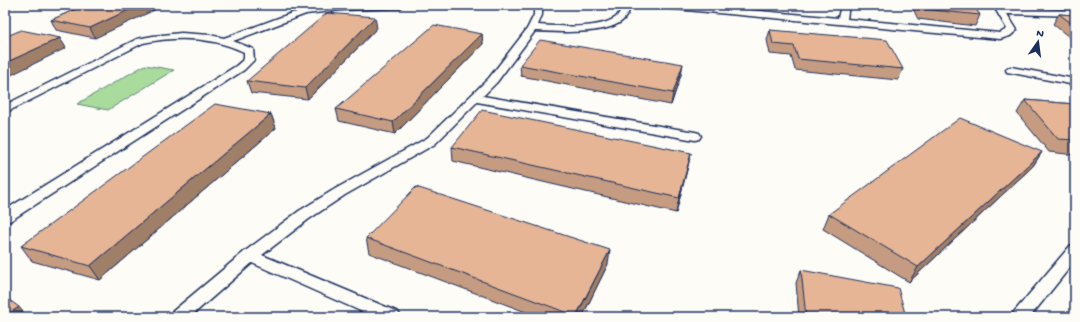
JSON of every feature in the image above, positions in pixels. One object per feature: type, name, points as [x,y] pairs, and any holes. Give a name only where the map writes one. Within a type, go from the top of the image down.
[{"type":"lane","points":[[225,41],[274,22],[307,12],[341,7],[400,5]]},
{"type":"lane","points":[[178,317],[250,256],[304,215],[340,192],[431,142],[493,80],[532,28],[538,15],[538,5]]},
{"type":"lane","points":[[532,28],[566,30],[598,26],[619,19],[628,5]]},
{"type":"lane","points":[[664,5],[1000,36],[1012,30],[999,8]]},
{"type":"lane","points":[[842,21],[845,5]]},
{"type":"lane","points":[[1046,5],[1074,13]]},
{"type":"lane","points":[[999,8],[1074,13]]},
{"type":"lane","points":[[5,109],[140,41],[167,36],[189,36],[225,41],[239,45],[248,51],[249,60],[240,68],[5,216]]},
{"type":"lane","points":[[1011,70],[1075,82]]},
{"type":"lane","points":[[475,98],[695,136]]},
{"type":"lane","points":[[1020,317],[1075,250]]},
{"type":"lane","points":[[250,256],[392,317]]},
{"type":"green space","points":[[145,65],[174,70],[108,110],[77,104]]},
{"type":"building","points":[[85,5],[139,5],[90,28],[51,20]]},
{"type":"building","points":[[920,5],[973,5],[980,15],[922,9]]},
{"type":"building","points":[[327,13],[375,17],[305,88],[247,81]]},
{"type":"building","points":[[1059,14],[1075,15],[1075,26]]},
{"type":"building","points":[[434,25],[482,34],[393,122],[336,109]]},
{"type":"building","points":[[21,30],[60,38],[5,63],[5,37]]},
{"type":"building","points":[[770,30],[887,40],[903,69],[798,59],[794,46],[773,44]]},
{"type":"building","points":[[540,40],[683,64],[673,93],[520,65]]},
{"type":"building","points":[[1025,100],[1075,104],[1075,140],[1058,139]]},
{"type":"building","points":[[215,104],[271,114],[90,266],[21,246]]},
{"type":"building","points":[[482,110],[691,153],[679,198],[452,147]]},
{"type":"building","points":[[960,118],[1042,152],[918,267],[829,214]]},
{"type":"building","points":[[416,187],[610,250],[576,316],[366,238]]},
{"type":"building","points":[[801,270],[898,288],[906,317],[806,317]]},
{"type":"building","points":[[5,297],[19,307],[5,316]]}]
